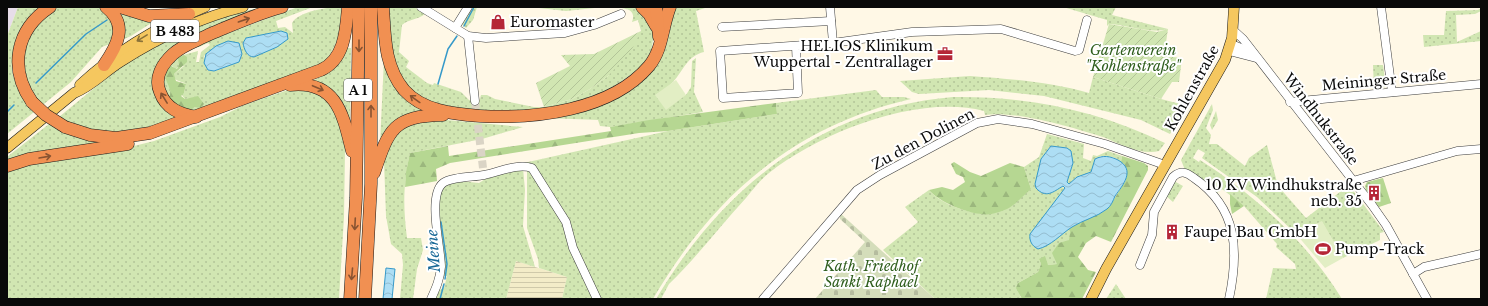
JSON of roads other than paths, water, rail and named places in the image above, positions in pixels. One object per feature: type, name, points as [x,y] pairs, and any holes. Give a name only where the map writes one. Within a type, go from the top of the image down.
[{"type":"highway","points":[[50,7],[41,13],[28,27],[20,45],[18,64],[19,74],[24,89],[32,102],[46,115],[65,127],[90,135],[116,138],[150,133],[326,68],[336,59],[343,45],[348,7]]},
{"type":"highway","points":[[104,65],[115,49],[119,35],[116,18],[106,7]]},
{"type":"highway","points":[[120,7],[149,16],[189,14]]},
{"type":"highway","points":[[196,117],[173,110],[160,94],[158,77],[161,68],[178,50],[191,43],[238,22],[282,7]]},
{"type":"highway","name":"A 1","points":[[350,299],[357,174],[359,7]]},
{"type":"highway","name":"A 1","points":[[365,299],[371,184],[372,7]]},
{"type":"highway","points":[[383,7],[387,56],[392,71],[401,86],[413,98],[428,107],[465,114]]},
{"type":"highway","points":[[642,7],[654,21],[657,29]]},
{"type":"highway","points":[[656,7],[657,29],[660,46]]},
{"type":"highway","points":[[371,184],[385,142],[399,124],[415,117],[465,114],[527,117],[581,106],[612,94],[639,76],[649,66],[660,46],[667,10]]},
{"type":"highway","points":[[280,86],[300,84],[310,85],[326,92],[334,99],[347,126],[357,174]]},
{"type":"highway","points":[[7,166],[29,159],[138,141],[150,133]]},
{"type":"main road","name":"B 483","points":[[7,148],[74,93],[80,84],[140,39],[205,7]]},
{"type":"main road","name":"B 483","points":[[74,93],[85,89],[112,67],[159,39],[194,23],[243,7]]},
{"type":"main road","name":"Kohlenstraße","points":[[1091,299],[1230,48],[1233,30],[1234,7]]},
{"type":"street","points":[[421,7],[468,36],[486,38],[565,33],[594,25],[621,14]]},
{"type":"street","points":[[454,28],[468,7]]},
{"type":"street","points":[[830,7],[833,43]]},
{"type":"street","points":[[1381,7],[1392,92]]},
{"type":"street","points":[[796,46],[798,93],[722,98],[720,51],[833,43],[912,32],[1001,29],[1076,51],[1078,50],[1087,20]]},
{"type":"street","points":[[722,27],[831,21]]},
{"type":"street","name":"Windhukstraße","points":[[1233,30],[1243,39],[1386,225],[1427,299]]},
{"type":"street","points":[[468,36],[475,101]]},
{"type":"street","points":[[1230,48],[1254,55]]},
{"type":"street","name":"Meininger Straße","points":[[1290,102],[1481,84]]},
{"type":"street","name":"Zu den Dolinen","points":[[763,299],[856,190],[977,123],[998,119],[1032,124],[1167,161]]},
{"type":"street","points":[[1353,181],[1457,151],[1481,149]]},
{"type":"street","points":[[431,299],[439,280],[441,267],[435,198],[444,182],[484,172],[525,165],[532,168],[566,222],[573,248],[597,299]]},
{"type":"street","points":[[1140,265],[1152,235],[1154,212],[1170,183],[1178,173],[1185,172],[1214,195],[1225,210],[1233,236],[1234,264],[1229,299]]},
{"type":"street","points":[[1413,274],[1424,267],[1481,254]]},
{"type":"water","points":[[281,31],[287,33],[288,39],[277,47],[254,57],[249,56],[246,52],[243,43],[246,38]]},
{"type":"water","points":[[228,41],[239,43],[242,54],[239,62],[214,71],[208,70],[204,63],[206,54],[216,46]]},
{"type":"water","points":[[1051,146],[1067,148],[1071,151],[1073,163],[1067,182],[1069,184],[1077,177],[1091,172],[1095,159],[1101,157],[1109,157],[1118,160],[1126,168],[1127,173],[1124,182],[1111,205],[1107,209],[1072,227],[1052,243],[1038,249],[1031,243],[1030,234],[1065,188],[1063,186],[1046,194],[1036,188],[1035,184],[1041,159]]},
{"type":"water","points":[[386,268],[395,269],[392,299],[383,299]]},
{"type":"waterway","name":"Meine","points":[[464,26],[474,7]]},
{"type":"waterway","points":[[36,83],[86,34],[107,20]]},
{"type":"waterway","name":"Meine","points":[[438,84],[448,49],[457,36]]},
{"type":"waterway","points":[[7,112],[14,105]]},
{"type":"waterway","name":"Meine","points":[[441,222],[447,264],[445,279]]},
{"type":"waterway","name":"Meine","points":[[440,299],[444,284]]},
{"type":"tunnel","points":[[475,101],[483,168]]},
{"type":"place","name":"Euromaster","points":[[498,22]]},
{"type":"place","name":"HELIOS Klinikum Wuppertal - Zentrallager","points":[[945,54]]},
{"type":"place","name":"10 KV Windhukstraße neb. 35","points":[[1374,193]]},
{"type":"place","name":"Faupel Bau GmbH","points":[[1172,232]]},
{"type":"place","name":"Pump-Track","points":[[1323,249]]},
{"type":"park label","name":"Gartenverein \"Kohlenstraße\"","points":[[1133,58]]},
{"type":"park label","name":"Kath. Friedhof Sankt Raphael","points":[[871,274]]}]
